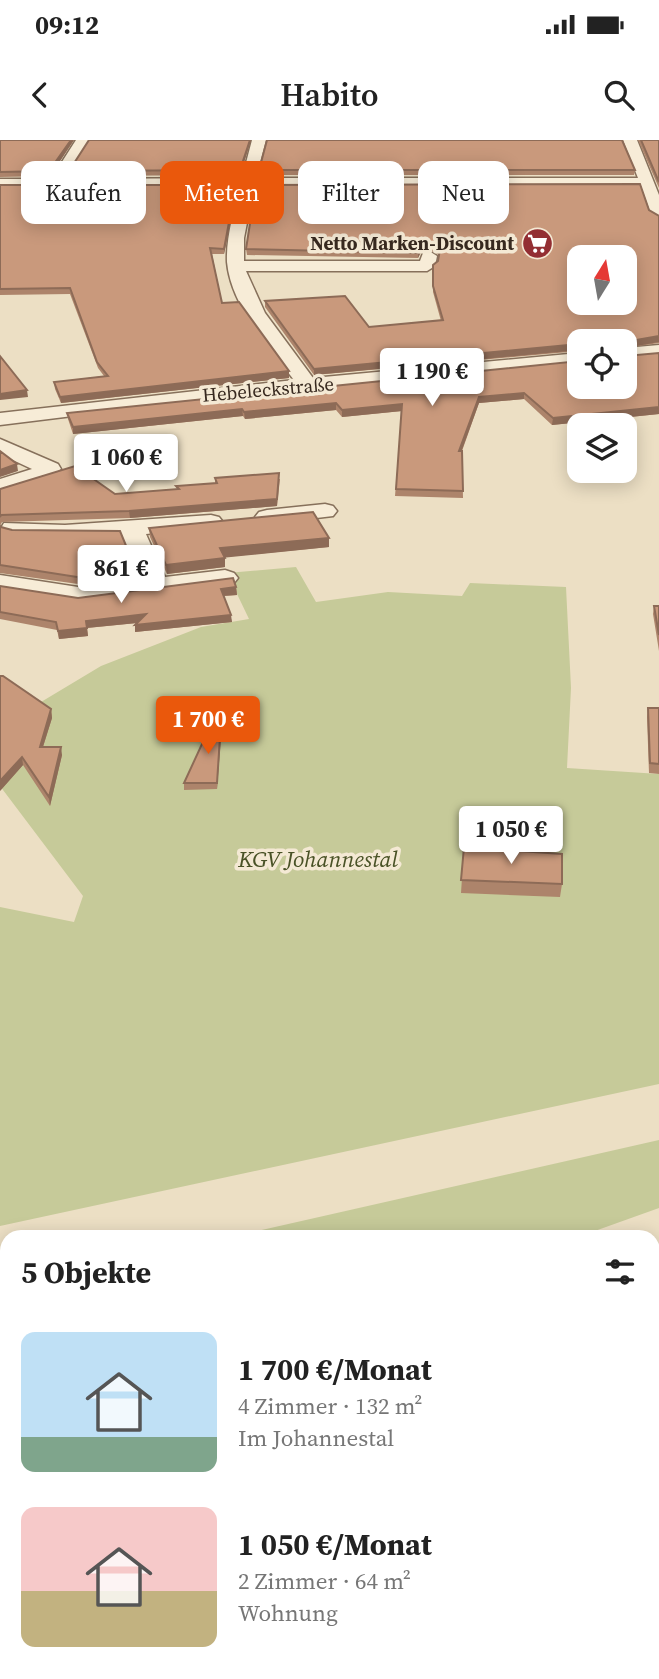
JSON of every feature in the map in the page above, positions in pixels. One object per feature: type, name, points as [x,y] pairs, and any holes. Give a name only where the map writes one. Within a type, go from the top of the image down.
[{"type":"street","points":[[70,161],[83,140]]},
{"type":"street","points":[[254,161],[259,140]]},
{"type":"street","points":[[630,140],[659,214]]},
{"type":"street","points":[[284,182],[646,182]]},
{"type":"street","points":[[0,183],[21,183]]},
{"type":"street","points":[[241,224],[236,266],[258,314],[308,385]]},
{"type":"street","points":[[236,266],[427,266],[429,257]]},
{"type":"street","points":[[637,354],[659,351]]},
{"type":"street","name":"Hebeleckstraße","points":[[0,419],[162,399],[567,360]]},
{"type":"street","points":[[0,446],[50,469],[33,478],[0,486]]},
{"type":"street","points":[[4,529],[65,532],[132,530],[325,511]]},
{"type":"street","points":[[132,530],[156,587]]},
{"type":"street","points":[[0,583],[78,595],[225,578]]},
{"type":"green space","name":"KGV Johannestal","points":[[296,567],[316,602],[388,592],[462,596],[470,583],[566,587],[571,688],[567,768],[659,774],[659,1084],[0,1226],[0,907],[74,922],[83,896],[0,786],[6,723],[101,666],[201,627],[249,619],[227,573]]},
{"type":"green space","points":[[659,1140],[659,1208],[598,1230],[262,1230]]},
{"type":"building","points":[[0,140],[71,140],[56,161],[21,161],[21,172],[0,172]]},
{"type":"building","points":[[89,140],[250,140],[243,161],[160,161],[160,170],[146,171],[146,161],[75,161]]},
{"type":"building","points":[[267,140],[622,140],[635,170],[509,170],[509,161],[418,161],[418,170],[404,170],[404,161],[298,161],[298,170],[284,170],[284,161],[261,161]]},
{"type":"building","points":[[641,140],[659,140],[659,182]]},
{"type":"building","points":[[509,184],[640,184],[649,210],[659,216],[659,336],[637,340],[637,329],[567,329],[567,345],[314,369],[265,301],[345,296],[369,327],[443,320],[433,286],[433,265],[438,261],[440,249],[428,243],[421,247],[418,253],[246,249],[250,224],[284,224],[284,185],[298,185],[298,224],[404,224],[404,185],[418,185],[418,224],[509,224]]},
{"type":"building","points":[[0,185],[21,185],[21,224],[146,224],[146,185],[160,185],[160,224],[229,224],[224,249],[210,248],[222,303],[239,302],[289,371],[60,397],[54,382],[108,376],[97,362],[70,288],[0,289]]},
{"type":"building","points":[[659,353],[659,407],[601,413],[567,413],[567,417],[553,418],[524,393],[479,397],[459,451],[462,451],[463,491],[396,489],[402,404],[342,410],[336,403],[244,412],[242,409],[73,427],[67,413],[567,362],[567,399],[637,399],[637,355]]},
{"type":"building","points":[[0,356],[27,390],[0,394]]},
{"type":"building","points":[[0,451],[17,464],[0,470]]},
{"type":"building","points":[[75,466],[115,494],[217,483],[215,478],[279,473],[277,499],[129,511],[0,517],[0,489]]},
{"type":"building","points":[[313,512],[329,538],[220,548],[225,558],[166,565],[149,528]]},
{"type":"building","points":[[0,526],[12,530],[120,531],[136,570],[77,577],[0,565]]},
{"type":"building","points":[[233,578],[236,587],[221,589],[231,615],[135,625],[146,614],[86,621],[87,628],[58,631],[56,622],[0,612],[0,586],[78,598]]},
{"type":"building","points":[[654,606],[659,606],[659,635]]},
{"type":"building","points":[[0,676],[51,709],[40,747],[61,747],[49,797],[22,757],[0,781]]},
{"type":"building","points":[[220,705],[217,783],[184,783]]},
{"type":"building","points":[[648,708],[659,708],[659,764],[650,763]]},
{"type":"building","points":[[464,847],[562,854],[562,884],[461,880]]},
{"type":"place","name":"Netto Marken-Discount","points":[[537,243]]}]
